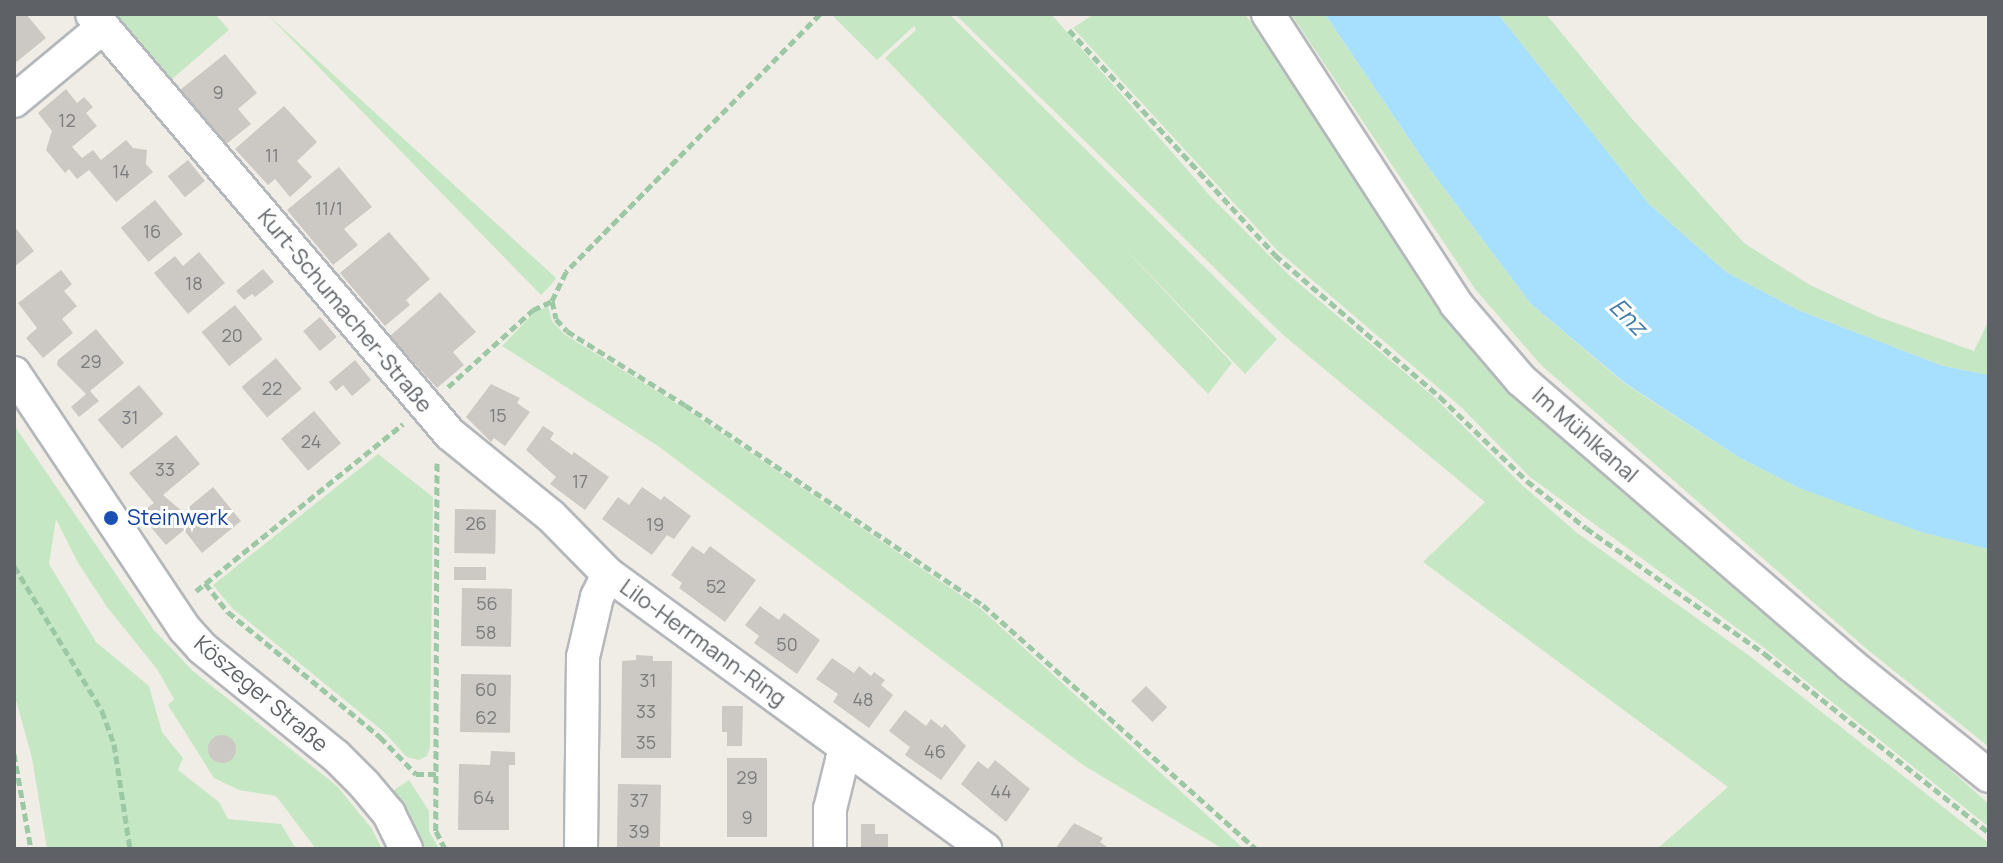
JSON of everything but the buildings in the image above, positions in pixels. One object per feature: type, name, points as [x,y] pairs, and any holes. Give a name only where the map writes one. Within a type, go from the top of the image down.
[{"type":"street","name":"Im Mühlkanal","points":[[1268,14],[1456,304],[1521,380],[1851,665],[1989,776]]},
{"type":"street","name":"Kurt-Schumacher-Straße","points":[[14,101],[97,20],[450,434],[551,516],[608,574]]},
{"type":"street","name":"Köszeger Straße","points":[[14,373],[202,648],[336,756],[389,814],[406,849]]},
{"type":"street","name":"Lilo-Herrmann-Ring","points":[[581,849],[583,657],[597,597],[608,574],[985,849]]},
{"type":"street","points":[[830,849],[830,809],[842,760],[849,750]]},
{"type":"path","points":[[820,14],[566,272],[552,301],[556,319],[567,331],[685,405],[983,605],[1256,849]]},
{"type":"path","points":[[1069,30],[1275,255],[1440,397],[1527,481],[1586,528],[1765,654],[1989,833]]},
{"type":"path","points":[[452,383],[533,310],[552,301]]},
{"type":"path","points":[[173,609],[425,406]]},
{"type":"path","points":[[437,463],[436,831],[445,849]]},
{"type":"path","points":[[14,566],[102,711],[114,744],[130,849]]},
{"type":"path","points":[[205,583],[228,612],[380,737],[416,774],[436,774]]},
{"type":"path","points":[[14,754],[31,849]]},
{"type":"green space","points":[[116,14],[215,14],[229,30],[172,79]]},
{"type":"green space","points":[[267,14],[556,278],[551,285],[541,295]]},
{"type":"green space","points":[[831,14],[949,14],[1277,339],[1245,374],[1117,240],[1232,363],[1208,394],[885,58],[916,30],[914,26],[877,60]]},
{"type":"green space","points":[[955,14],[1051,14],[1212,198],[1290,276],[1434,397],[1523,486],[1576,532],[1751,657],[1989,843],[1989,849],[1657,849],[1728,787],[1423,562],[1485,502],[1282,334]]},
{"type":"green space","points":[[1094,14],[1245,14],[1439,305],[1688,538],[1989,804],[1989,827],[1763,647],[1530,477],[1461,407],[1277,250],[1073,28]]},
{"type":"green space","points":[[1291,14],[1325,14],[1426,164],[1531,304],[1624,383],[1740,458],[1799,488],[1989,549],[1989,747],[1868,650],[1540,364],[1475,289]]},
{"type":"green space","points":[[1498,14],[1546,14],[1633,120],[1744,243],[1810,285],[1879,317],[1974,351],[1989,320],[1989,375],[1943,366],[1798,310],[1726,272],[1648,203]]},
{"type":"green space","points":[[548,306],[552,321],[564,334],[684,408],[980,608],[1244,849],[1223,849],[1083,765],[658,446],[502,346],[534,313]]},
{"type":"green space","points":[[14,425],[154,630],[193,671],[337,786],[372,829],[382,849],[316,849],[276,796],[239,790],[214,778],[168,705],[174,699],[157,669],[107,607],[77,561],[56,519],[49,564],[96,642],[149,686],[162,732],[183,758],[178,770],[219,802],[228,819],[281,824],[296,849],[47,849],[32,758],[14,693]]},
{"type":"green space","points":[[378,454],[433,497],[430,747],[427,756],[419,760],[407,757],[384,732],[232,608],[213,585]]},
{"type":"green space","points":[[409,780],[429,811],[429,831],[439,849],[421,849],[388,794]]},
{"type":"water","name":"Enz","points":[[1325,14],[1498,14],[1648,203],[1726,272],[1798,310],[1943,366],[1989,375],[1989,549],[1921,532],[1799,488],[1740,458],[1625,383],[1531,304],[1426,164]]},
{"type":"place","name":"Steinwerk","points":[[111,518]]}]
